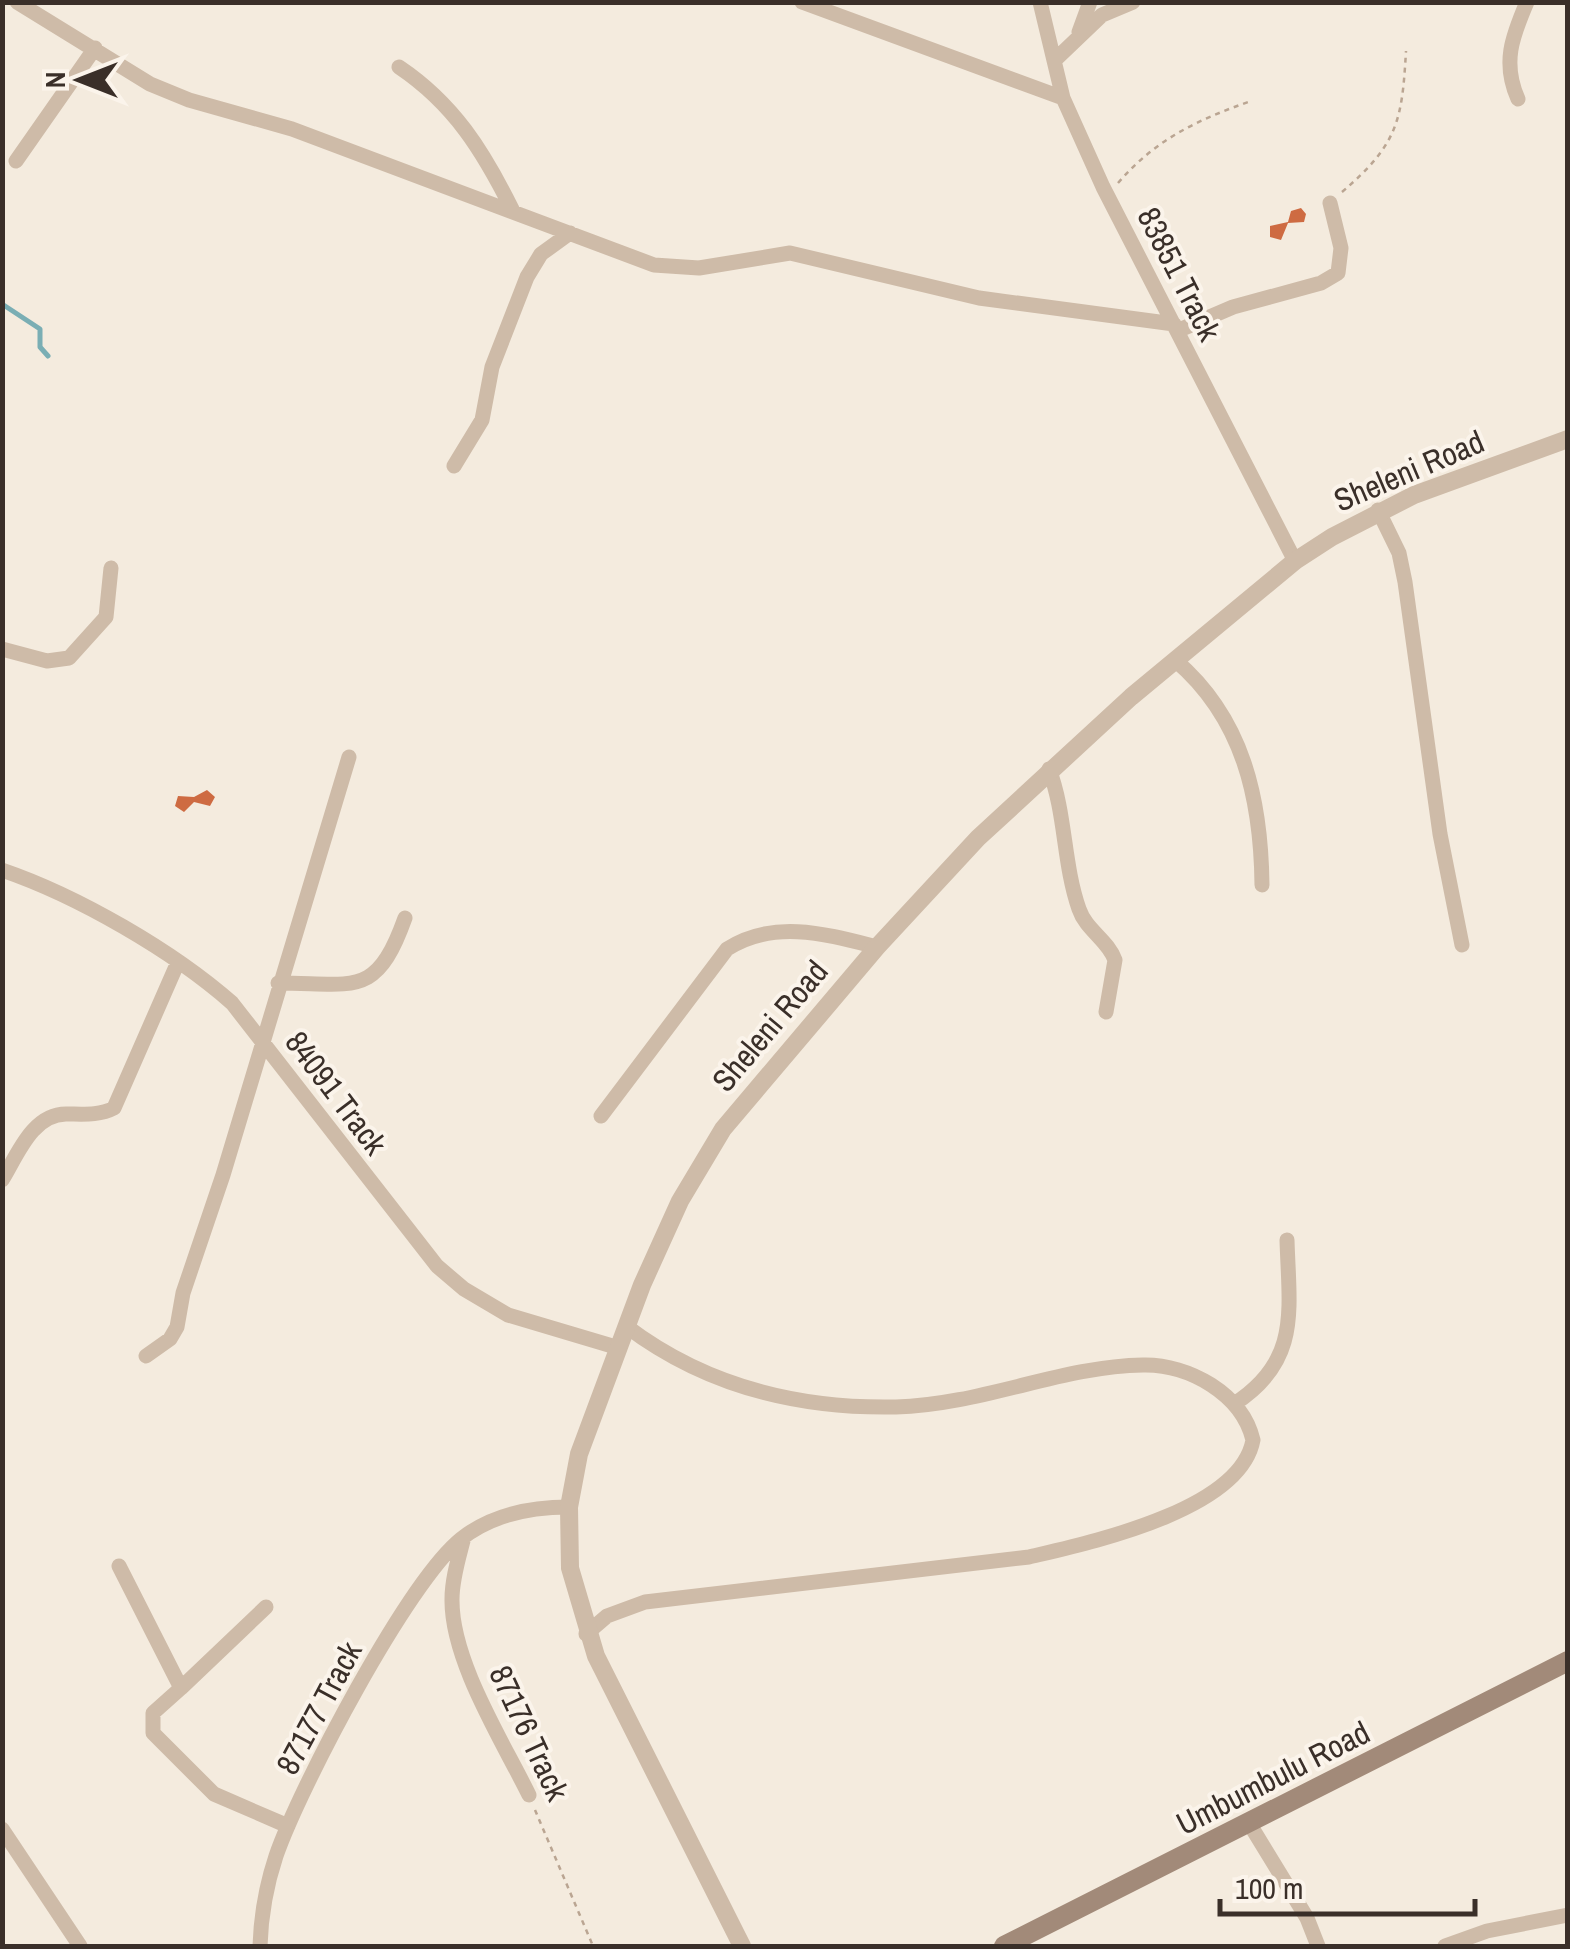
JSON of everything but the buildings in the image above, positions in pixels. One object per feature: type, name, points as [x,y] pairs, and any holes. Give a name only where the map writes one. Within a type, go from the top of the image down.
[{"type":"main road","name":"Umbumbulu Road","points":[[1004,1946],[1568,1661]]},
{"type":"street","points":[[17,2],[150,84],[189,100],[292,130],[637,259],[676,268],[790,254],[979,298],[1176,328],[1322,283],[1338,273],[1341,248],[1330,202]]},
{"type":"street","points":[[802,2],[1063,98]]},
{"type":"street","name":"83851 Track","points":[[1040,2],[1057,58],[1063,98],[1107,195],[1295,561]]},
{"type":"street","points":[[1078,36],[1090,2]]},
{"type":"street","points":[[1057,58],[1102,15],[1133,2]]},
{"type":"street","points":[[1518,99],[1508,70],[1508,55],[1527,2]]},
{"type":"street","points":[[16,161],[95,48]]},
{"type":"street","points":[[399,67],[454,111],[512,210]]},
{"type":"street","points":[[454,466],[476,435],[492,367],[528,277],[542,254],[570,234]]},
{"type":"street","name":"Sheleni Road","points":[[742,1946],[586,1634],[570,1568],[568,1506],[578,1454],[672,1218],[723,1129],[877,947],[1050,769],[1175,660],[1295,561],[1378,510],[1568,440]]},
{"type":"street","points":[[1378,510],[1398,553],[1405,582],[1440,834],[1462,945]]},
{"type":"street","points":[[2,649],[47,661],[70,658],[106,617],[110,568]]},
{"type":"street","points":[[1175,660],[1209,694],[1248,768],[1257,810],[1262,885]]},
{"type":"street","points":[[146,1356],[170,1339],[177,1327],[183,1293],[224,1175],[261,1039],[348,757]]},
{"type":"street","points":[[1050,769],[1060,798],[1068,870],[1079,909],[1115,960],[1106,1012]]},
{"type":"street","name":"84091 Track","points":[[2,870],[62,896],[178,962],[232,1004],[423,1249],[464,1289],[508,1316],[619,1348]]},
{"type":"street","points":[[278,983],[369,979],[384,968],[405,918]]},
{"type":"street","points":[[601,1116],[727,948],[760,932],[799,931],[877,947]]},
{"type":"street","points":[[2,1180],[41,1123],[58,1114],[99,1114],[114,1108],[178,962]]},
{"type":"street","points":[[1234,1404],[1270,1376],[1286,1347],[1287,1240]]},
{"type":"street","points":[[586,1634],[607,1616],[646,1602],[1029,1557],[1160,1519],[1208,1494],[1251,1451],[1250,1426],[1234,1404],[1181,1370],[1142,1365],[937,1405],[892,1407],[779,1396],[732,1386],[695,1371],[626,1326]]},
{"type":"street","name":"87177 Track","points":[[260,1946],[268,1884],[288,1826],[404,1612],[448,1550],[482,1524],[528,1510],[568,1506]]},
{"type":"street","name":"87176 Track","points":[[464,1537],[454,1581],[454,1622],[467,1667],[529,1796]]},
{"type":"street","points":[[119,1566],[180,1688]]},
{"type":"street","points":[[266,1606],[152,1716],[150,1728],[157,1740],[214,1794],[288,1826]]},
{"type":"street","points":[[1249,1822],[1307,1918],[1318,1946]]},
{"type":"street","points":[[2,1829],[80,1946]]},
{"type":"street","points":[[1445,1946],[1487,1931],[1568,1915]]},
{"type":"path","points":[[1330,202],[1356,180],[1398,124],[1404,108],[1406,52]]},
{"type":"path","points":[[1107,195],[1157,142],[1194,121],[1250,100]]},
{"type":"path","name":"87176 Track","points":[[529,1796],[592,1946]]},
{"type":"waterway","points":[[2,304],[40,329],[40,347],[48,356]]}]
